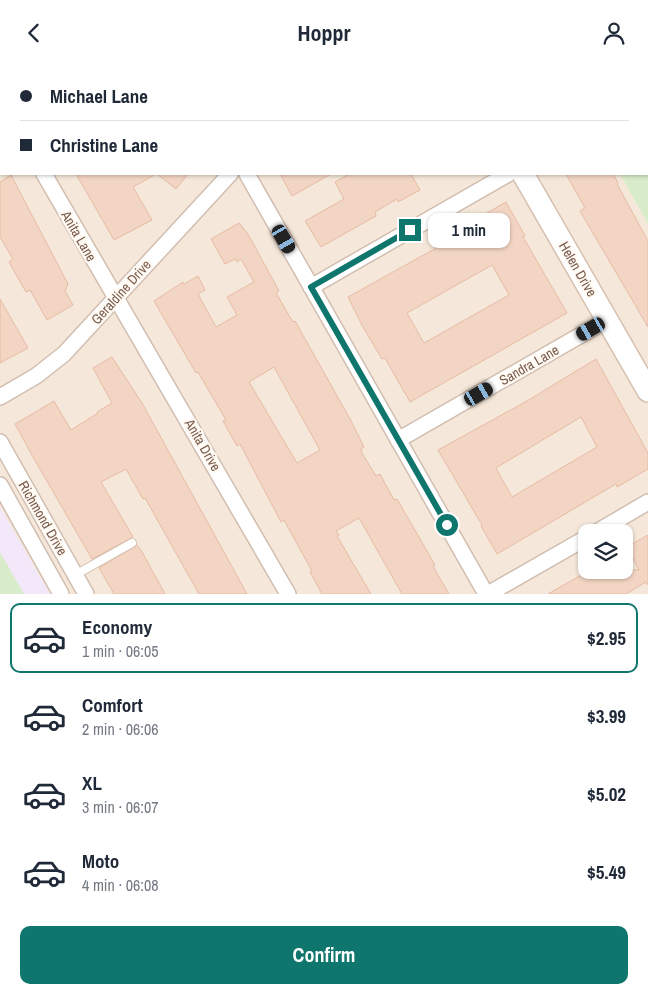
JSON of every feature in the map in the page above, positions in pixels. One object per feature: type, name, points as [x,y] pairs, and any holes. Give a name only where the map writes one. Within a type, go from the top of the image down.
[{"type":"street","name":"Anita Lane","points":[[45,175],[115,298]]},
{"type":"street","name":"Geraldine Drive","points":[[0,397],[51,366],[229,175]]},
{"type":"street","points":[[248,175],[487,594],[578,543]]},
{"type":"street","points":[[311,287],[506,175]]},
{"type":"street","name":"Helen Drive","points":[[524,175],[648,391]]},
{"type":"street","name":"Anita Drive","points":[[115,298],[134,326],[288,594]]},
{"type":"street","name":"Sandra Lane","points":[[398,440],[607,320]]},
{"type":"street","name":"Richmond Drive","points":[[0,442],[86,594]]},
{"type":"street","name":"Richmond Drive","points":[[0,485],[61,594]]},
{"type":"street","points":[[610,524],[648,502]]},
{"type":"lane","points":[[75,575],[132,543]]},
{"type":"shaded area","points":[[0,175],[621,175],[648,224],[648,594],[0,594]]},
{"type":"shaded area","points":[[0,507],[46,587],[50,594],[0,594]]},
{"type":"green space","points":[[621,175],[648,175],[648,224]]},
{"type":"green space","points":[[0,552],[24,594],[0,594]]},
{"type":"building","points":[[11,175],[68,284],[65,291],[73,305],[47,320],[30,290],[26,292],[9,262],[13,259],[0,237],[0,182]]},
{"type":"building","points":[[77,175],[154,175],[133,187],[152,220],[114,240]]},
{"type":"building","points":[[158,175],[187,175],[176,189]]},
{"type":"building","points":[[281,175],[329,175],[292,196]]},
{"type":"building","points":[[347,175],[412,175],[420,190],[398,202],[397,199],[375,212],[376,216],[321,247],[305,221],[344,199],[335,182]]},
{"type":"building","points":[[567,175],[614,175],[648,241],[648,327],[580,211],[585,208]]},
{"type":"building","points":[[506,202],[525,236],[523,237],[567,313],[410,402],[385,358],[382,359],[363,327],[348,297],[469,229],[466,225]],"holes":[[[492,265],[509,295],[424,343],[407,313]]]},
{"type":"building","points":[[239,223],[248,234],[279,291],[276,293],[293,322],[295,321],[350,419],[364,447],[361,449],[362,453],[376,476],[380,474],[394,500],[397,499],[435,565],[433,566],[449,594],[402,594],[359,518],[336,531],[339,535],[337,536],[371,594],[322,594],[310,572],[312,571],[284,520],[281,522],[240,444],[237,446],[223,421],[226,420],[154,301],[183,282],[184,284],[198,276],[205,290],[198,294],[216,327],[237,315],[227,297],[254,282],[241,259],[237,262],[235,259],[225,264],[211,239]],"holes":[[[274,367],[320,450],[297,463],[249,382]]]},
{"type":"building","points":[[0,299],[28,348],[0,363]]},
{"type":"building","points":[[112,357],[142,403],[247,594],[199,594],[145,498],[143,499],[126,469],[101,482],[133,537],[92,559],[33,457],[15,424],[54,401],[71,430],[98,413],[112,403],[93,368]]},
{"type":"building","points":[[596,359],[648,453],[648,469],[617,487],[616,484],[497,554],[438,450],[527,401]],"holes":[[[581,417],[597,447],[512,497],[496,468]]]},
{"type":"building","points":[[648,535],[648,585],[646,582],[626,594],[548,594],[578,577],[578,579],[633,579],[633,570],[639,570],[633,558],[633,544]]},
{"type":"building","points":[[137,545],[165,594],[114,594],[99,568]]},
{"type":"route","points":[[410,230],[311,287],[447,525]]}]
